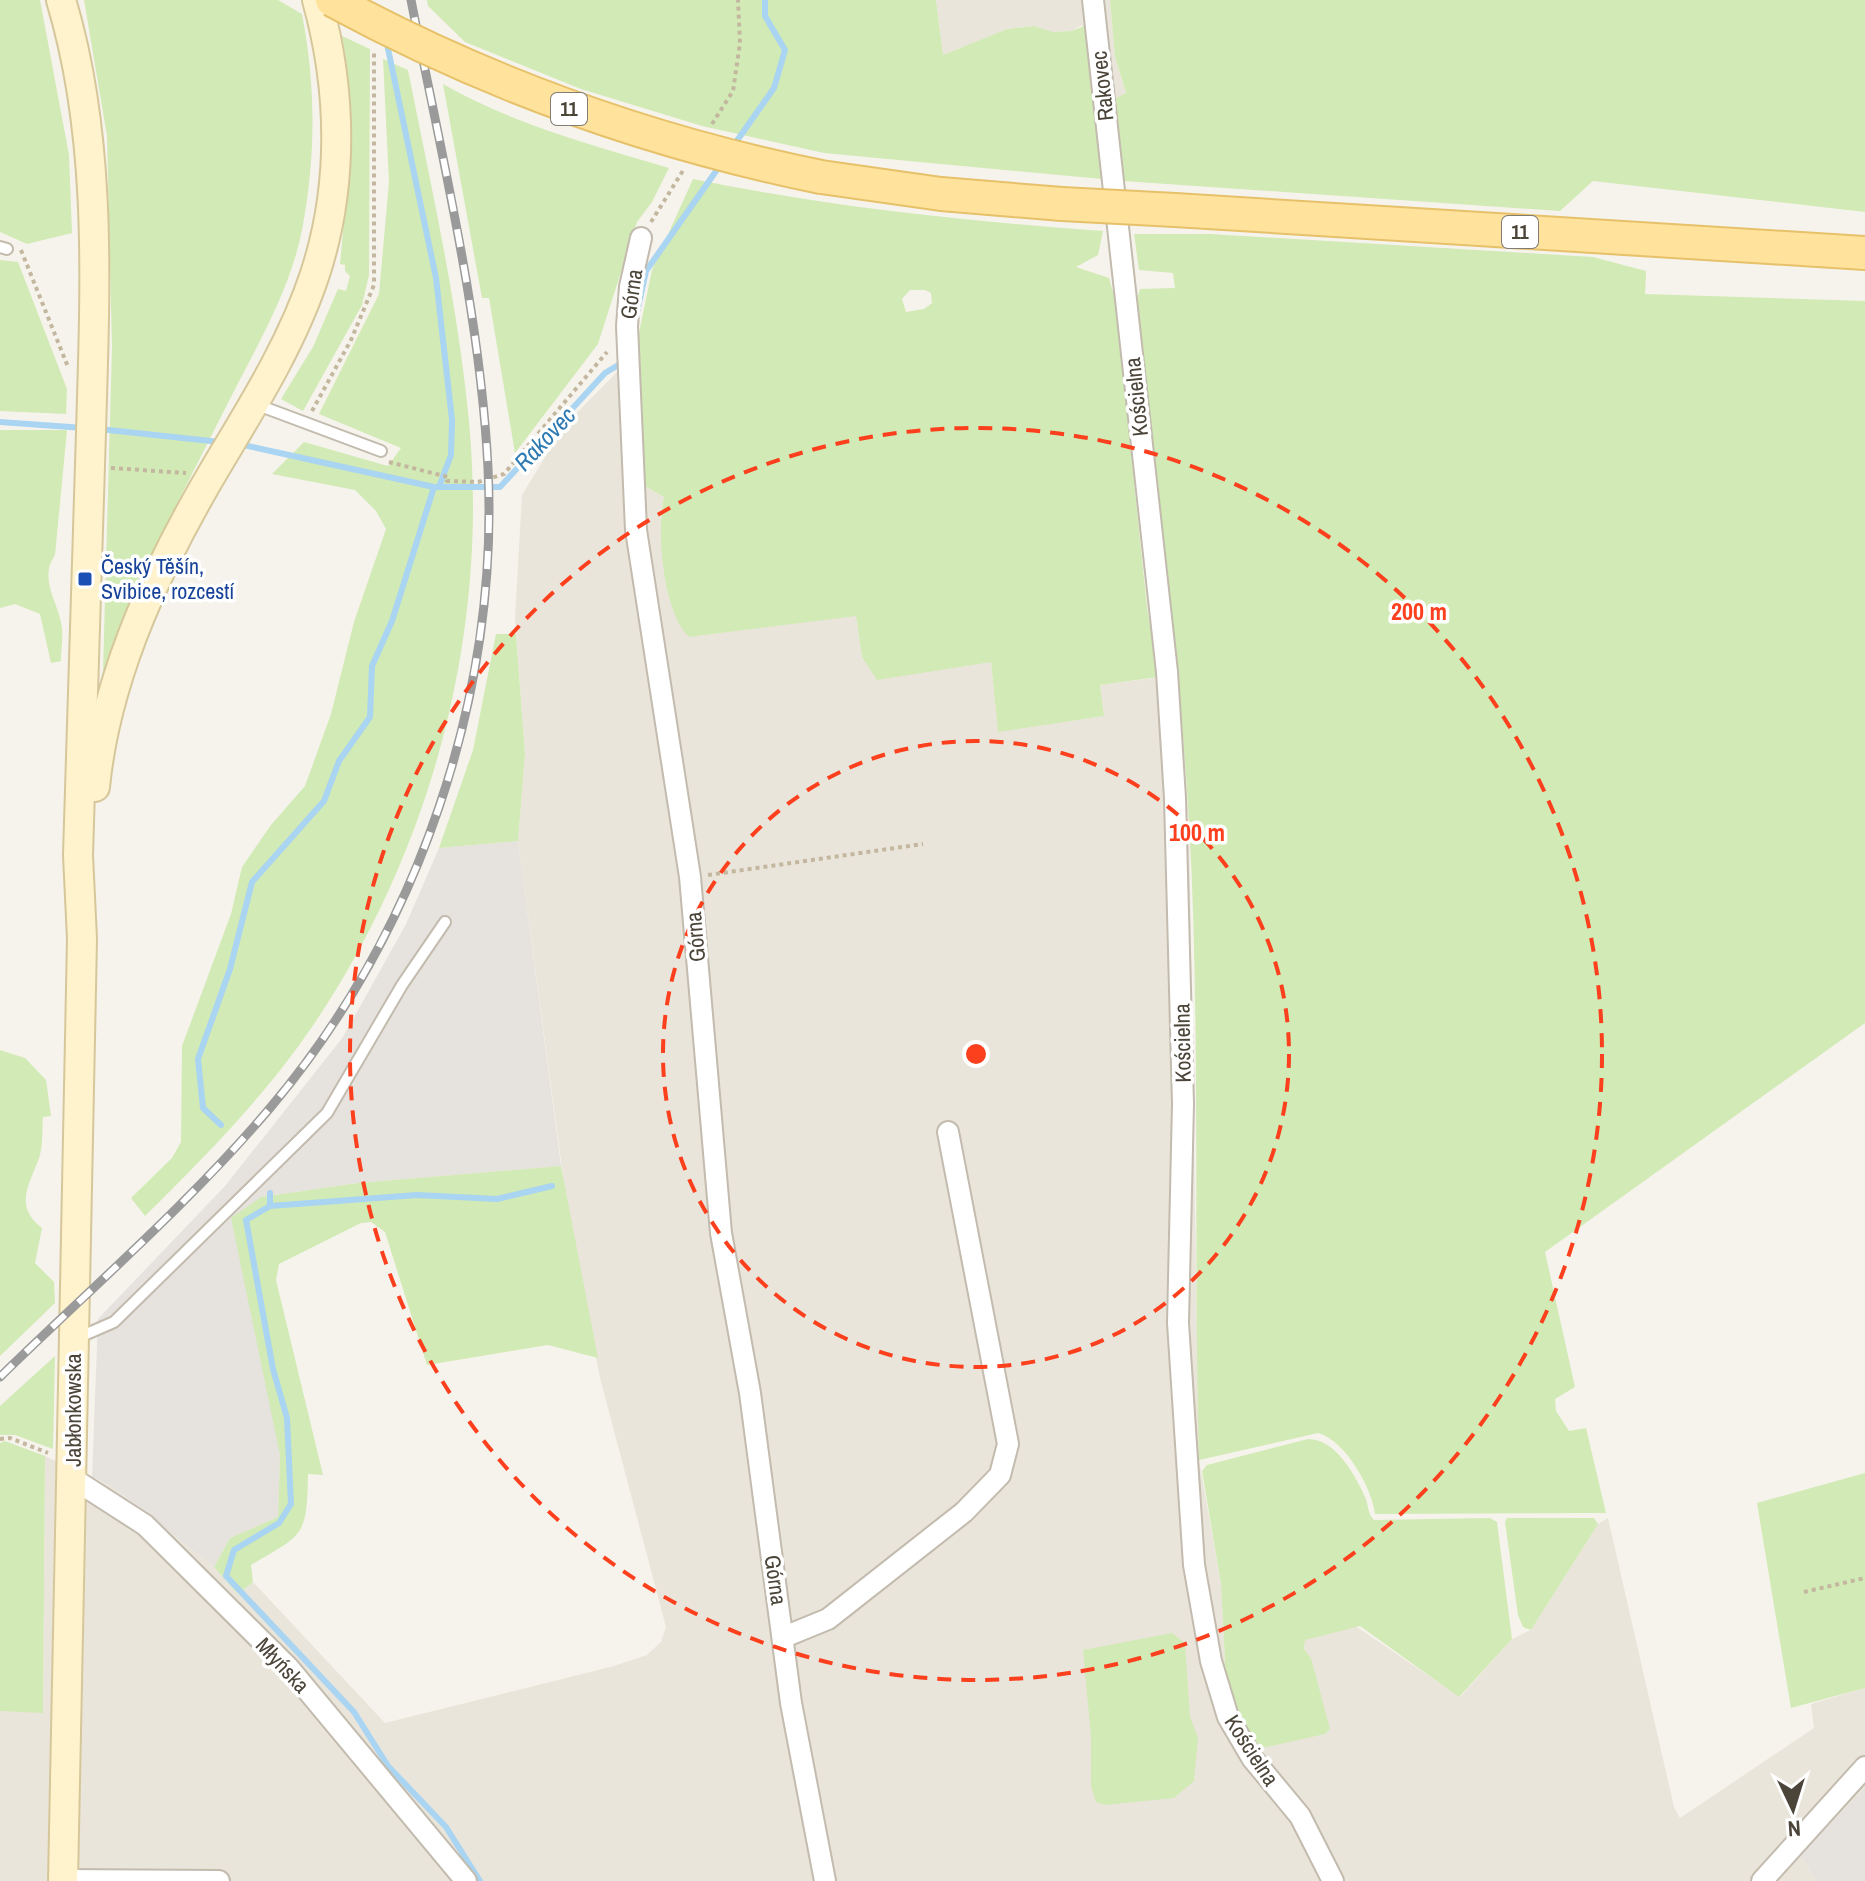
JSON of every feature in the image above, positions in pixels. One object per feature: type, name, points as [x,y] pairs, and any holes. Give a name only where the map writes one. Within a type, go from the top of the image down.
[{"type":"main road","points":[[61,0],[79,79],[89,151],[95,298],[82,386],[90,461],[78,855],[82,939]]},
{"type":"main road","points":[[82,939],[97,766],[110,710],[151,593],[215,469],[287,343],[315,275],[330,215],[337,157],[336,102],[317,0]]},
{"type":"main road","name":"11","points":[[332,0],[433,51],[559,105],[689,147],[821,177],[941,194],[1062,204],[1865,253]]},
{"type":"main road","name":"Jabłonkowska","points":[[63,1880],[82,939]]},
{"type":"street","name":"Rakovec","points":[[1093,0],[1111,172]]},
{"type":"street","name":"Kościelna","points":[[1111,172],[1167,672],[1175,798],[1183,1104],[1178,1323],[1194,1565],[1211,1661],[1228,1717],[1252,1758],[1300,1816],[1333,1881]]},
{"type":"street","name":"Górna","points":[[641,238],[630,287],[627,326],[636,530],[690,877],[721,1233],[750,1393],[791,1703],[825,1881]]},
{"type":"street","name":"Górna","points":[[784,1637],[828,1619],[964,1512],[1000,1475],[1008,1444],[948,1132]]},
{"type":"street","name":"Młyńska","points":[[72,1471],[145,1525],[288,1667],[466,1881]]},
{"type":"street","points":[[1762,1881],[1865,1767]]},
{"type":"street","points":[[63,1880],[219,1881]]},
{"type":"lane","points":[[248,414],[308,421],[381,451]]},
{"type":"lane","points":[[73,1340],[114,1322],[327,1113],[402,985],[445,922]]},
{"type":"path","points":[[308,421],[351,340],[374,285],[376,97],[373,47]]},
{"type":"path","points":[[3,248],[23,250],[82,386]]},
{"type":"path","points":[[381,451],[383,459],[392,464],[448,477],[447,481],[478,482],[504,474],[608,351],[614,359]]},
{"type":"path","points":[[90,461],[215,469]]},
{"type":"path","points":[[690,877],[923,844]]},
{"type":"path","points":[[0,1439],[10,1438],[72,1471]]},
{"type":"path","points":[[1804,1592],[1865,1578]]},
{"type":"shaded area","points":[[936,0],[1110,0],[1115,57],[1126,94],[1113,100],[1082,25],[1071,31],[1053,32],[1034,26],[1007,29],[943,55]]},
{"type":"shaded area","points":[[618,371],[627,418],[627,487],[645,486],[664,497],[660,516],[689,637],[856,615],[862,657],[991,662],[998,731],[1104,716],[1100,685],[1177,675],[1189,822],[1199,1460],[1221,1584],[1225,1660],[1222,1675],[1311,1658],[1304,1649],[1305,1640],[1354,1625],[1460,1697],[1512,1639],[1531,1630],[1598,1524],[1608,1518],[1674,1807],[1680,1818],[1814,1728],[1811,1704],[1865,1688],[1865,1788],[1800,1855],[1817,1881],[0,1881],[0,1711],[43,1712],[45,1456],[113,1487],[214,1567],[238,1594],[253,1582],[385,1723],[614,1666],[647,1655],[661,1642],[666,1627],[600,1378],[568,1213],[518,841],[525,754],[515,617],[522,495],[564,426]]},
{"type":"shaded area","points":[[518,841],[561,1166],[358,1183],[261,1197],[280,1455],[278,1517],[230,1538],[214,1567],[113,1487],[92,1477],[98,1319],[225,1186],[343,1037],[406,924],[439,848]]},
{"type":"shaded area","points":[[1865,1788],[1865,1881],[1817,1881],[1800,1855]]},
{"type":"green space","points":[[0,0],[40,0],[69,155],[72,233],[27,244],[0,232]]},
{"type":"green space","points":[[84,0],[278,0],[302,14],[312,95],[312,148],[307,202],[290,274],[262,337],[147,567],[103,672],[112,347],[107,136]]},
{"type":"green space","points":[[427,0],[936,0],[943,55],[1007,29],[1034,26],[1053,32],[1071,31],[1087,25],[1102,179],[824,153],[702,126],[581,89],[465,42],[428,6]]},
{"type":"green space","points":[[1110,0],[1865,0],[1865,212],[1593,181],[1560,211],[1123,181],[1113,100],[1126,93],[1115,57]]},
{"type":"green space","points":[[342,36],[370,49],[369,275],[362,305],[303,411],[281,399],[313,347],[338,289],[346,291],[350,276],[345,271],[345,265],[340,264],[350,122]]},
{"type":"green space","points":[[383,59],[408,70],[443,245],[464,378],[473,500],[470,579],[460,657],[444,733],[422,808],[393,881],[358,951],[318,1018],[279,1072],[214,1146],[145,1216],[131,1198],[172,1158],[181,1142],[182,1046],[231,914],[242,867],[271,825],[305,786],[331,714],[354,622],[386,529],[376,511],[355,490],[272,474],[304,442],[388,466],[401,448],[319,414],[379,294],[389,182]]},
{"type":"green space","points":[[443,84],[525,122],[669,168],[652,202],[637,222],[598,344],[515,453],[489,298],[482,298]]},
{"type":"green space","points":[[693,179],[795,198],[897,212],[1103,231],[1098,255],[1076,267],[1109,278],[1115,299],[1147,607],[1158,677],[1100,685],[1104,716],[998,732],[991,662],[877,680],[862,657],[856,616],[689,637],[673,609],[664,570],[661,530],[664,497],[645,486],[635,352],[652,270]],"holes":[[[910,290],[931,293],[932,303],[924,309],[906,312],[902,299]]]},
{"type":"green space","points":[[1134,234],[1210,234],[1593,257],[1646,271],[1645,294],[1865,301],[1865,1023],[1545,1252],[1575,1387],[1555,1399],[1556,1411],[1569,1431],[1586,1428],[1606,1513],[1375,1514],[1369,1491],[1356,1466],[1338,1445],[1318,1433],[1199,1460],[1195,980],[1189,820],[1173,626],[1136,303],[1140,289],[1175,288],[1173,273],[1139,270]]},
{"type":"green space","points":[[0,260],[18,262],[67,389],[66,414],[0,411]]},
{"type":"green space","points":[[0,430],[67,430],[55,555],[48,573],[62,628],[61,661],[51,663],[40,614],[15,604],[0,608]]},
{"type":"green space","points":[[496,634],[516,634],[525,754],[518,841],[439,848],[473,750]]},
{"type":"green space","points":[[0,1050],[25,1058],[46,1080],[51,1116],[43,1117],[40,1155],[26,1193],[26,1202],[28,1211],[42,1228],[35,1263],[54,1282],[55,1303],[0,1356]]},
{"type":"green space","points":[[561,1166],[598,1358],[548,1345],[427,1365],[385,1232],[371,1222],[361,1223],[279,1264],[276,1280],[323,1475],[308,1474],[306,1511],[299,1532],[282,1547],[251,1565],[253,1582],[238,1594],[214,1567],[230,1538],[278,1517],[280,1455],[231,1218],[261,1197],[358,1183]]},
{"type":"green space","points":[[55,1356],[53,1449],[15,1435],[0,1435],[0,1406]]},
{"type":"green space","points":[[1308,1439],[1327,1445],[1342,1459],[1360,1488],[1374,1520],[1490,1518],[1497,1522],[1512,1639],[1459,1697],[1360,1626],[1305,1640],[1304,1649],[1311,1658],[1330,1729],[1325,1734],[1262,1748],[1253,1741],[1222,1675],[1225,1660],[1221,1584],[1202,1471],[1207,1465]]},
{"type":"green space","points":[[5,1441],[45,1456],[43,1713],[0,1711],[0,1443]]},
{"type":"green space","points":[[1865,1473],[1865,1688],[1791,1708],[1757,1503]]},
{"type":"green space","points":[[1507,1518],[1594,1518],[1598,1524],[1531,1630],[1523,1627],[1518,1615],[1505,1522]]},
{"type":"green space","points":[[1172,1633],[1185,1643],[1190,1717],[1198,1738],[1194,1781],[1174,1798],[1105,1805],[1096,1802],[1091,1786],[1091,1737],[1083,1650]]},
{"type":"waterway","name":"Rakovec","points":[[734,145],[774,88],[785,50],[765,16],[765,0]]},
{"type":"waterway","points":[[386,39],[436,278],[452,420],[451,455],[439,487]]},
{"type":"waterway","name":"Rakovec","points":[[637,312],[646,271],[721,164]]},
{"type":"waterway","name":"Rakovec","points":[[239,444],[434,487],[500,487],[605,373],[625,361]]},
{"type":"waterway","name":"Rakovec","points":[[0,422],[84,428]]},
{"type":"waterway","name":"Rakovec","points":[[99,429],[220,442]]},
{"type":"waterway","points":[[221,1125],[203,1108],[198,1059],[230,969],[252,882],[324,801],[339,761],[370,717],[372,666],[392,621],[434,487]]},
{"type":"waterway","points":[[270,1206],[417,1195],[497,1199],[552,1186]]},
{"type":"waterway","points":[[270,1193],[270,1206],[246,1220],[273,1369],[287,1418],[291,1504],[279,1523],[234,1550],[226,1576],[354,1712],[388,1766],[446,1827],[480,1881]]},
{"type":"railway","points":[[0,1377],[173,1212],[270,1108],[322,1040],[368,966],[407,889],[439,808],[463,725],[479,640],[488,554],[488,468],[484,409],[468,292],[411,0]]},
{"type":"place","name":"Český Těšín, Svibice, rozcestí","points":[[85,579]]}]
